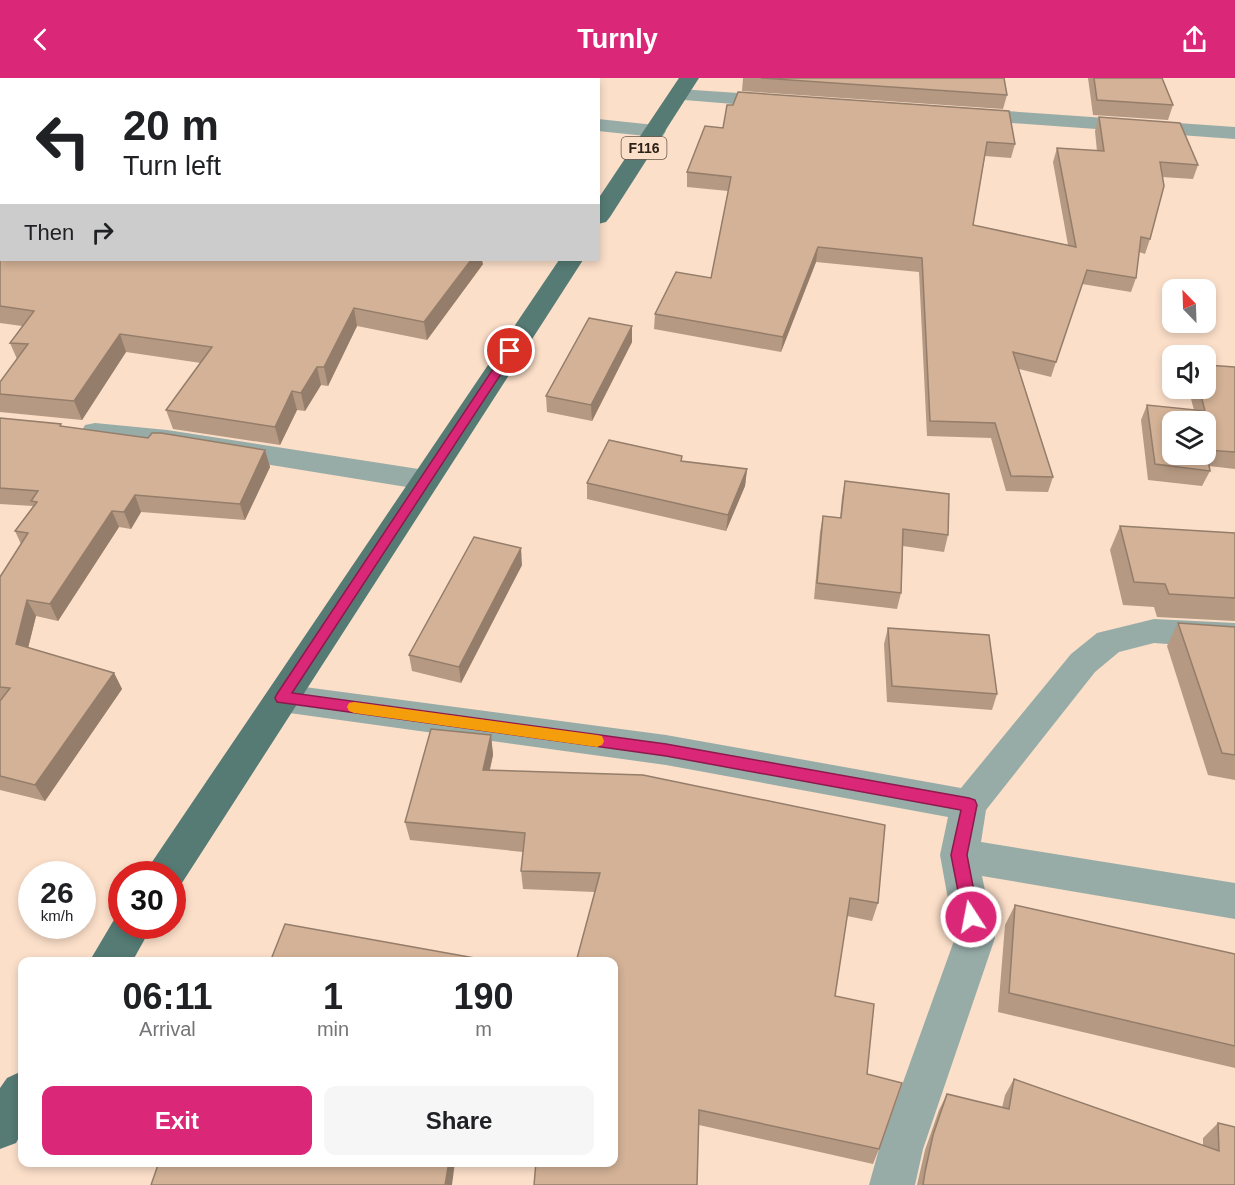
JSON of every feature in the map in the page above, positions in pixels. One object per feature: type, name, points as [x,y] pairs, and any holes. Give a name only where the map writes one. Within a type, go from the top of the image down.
[{"type":"main road","name":"F116","points":[[600,214],[684,86]]},
{"type":"main road","points":[[175,861],[570,261]]},
{"type":"main road","points":[[112,957],[124,939]]},
{"type":"main road","points":[[0,1127],[18,1099]]},
{"type":"street","points":[[684,86],[797,103]]},
{"type":"street","points":[[939,113],[1235,133]]},
{"type":"street","points":[[600,125],[655,131]]},
{"type":"street","points":[[72,430],[167,439],[426,480]]},
{"type":"street","points":[[892,1185],[901,1149],[975,938],[959,855],[969,805],[1083,663],[1109,642],[1154,631],[1235,636]]},
{"type":"street","points":[[282,698],[666,750],[969,805]]},
{"type":"street","points":[[959,855],[1235,901]]},
{"type":"building","points":[[761,78],[1004,78],[1007,95]]},
{"type":"building","points":[[1094,78],[1162,78],[1173,105],[1097,100]]},
{"type":"building","points":[[738,92],[1009,111],[1015,144],[987,142],[973,225],[1076,247],[1057,148],[1104,151],[1099,117],[1180,123],[1198,165],[1160,162],[1164,186],[1150,239],[1141,237],[1136,278],[1087,270],[1056,362],[1013,352],[1053,477],[1011,476],[995,423],[930,421],[922,258],[818,247],[783,337],[655,314],[676,272],[711,278],[731,177],[687,172],[705,126],[723,128],[727,105],[733,105]]},
{"type":"building","points":[[0,261],[470,261],[424,322],[354,308],[324,367],[317,367],[301,393],[292,391],[275,427],[166,410],[212,347],[120,334],[74,401],[0,394],[0,382],[28,344],[10,343],[34,311],[0,306]]},
{"type":"building","points":[[589,318],[632,326],[591,405],[546,396]]},
{"type":"building","points":[[1216,366],[1235,367],[1235,452],[1216,451],[1216,411],[1205,411],[1202,399],[1216,399]]},
{"type":"building","points":[[1147,405],[1205,411],[1162,411],[1162,465],[1155,464]]},
{"type":"building","points":[[0,418],[61,424],[60,426],[148,438],[152,433],[161,433],[265,450],[240,504],[135,495],[124,512],[112,511],[50,604],[27,600],[16,644],[114,673],[35,785],[0,776],[0,701],[10,688],[0,687],[0,577],[28,533],[15,531],[37,502],[31,501],[38,491],[0,488]]},
{"type":"building","points":[[609,440],[682,456],[681,461],[747,469],[728,515],[587,483]]},
{"type":"building","points":[[1163,465],[1209,465],[1210,471]]},
{"type":"building","points":[[845,481],[949,494],[948,535],[903,529],[901,593],[817,583],[823,516],[841,518]]},
{"type":"building","points":[[1120,526],[1235,533],[1235,598],[1169,594],[1165,584],[1134,582]]},
{"type":"building","points":[[474,537],[521,548],[459,667],[409,655]]},
{"type":"building","points":[[1178,623],[1235,627],[1235,755],[1222,753]]},
{"type":"building","points":[[888,628],[989,635],[997,694],[892,686]]},
{"type":"building","points":[[431,729],[491,735],[483,770],[643,775],[885,825],[878,903],[850,898],[835,996],[874,1004],[867,1074],[902,1083],[879,1149],[699,1110],[697,1185],[534,1185],[536,1167],[618,1167],[618,957],[577,957],[600,873],[521,871],[525,833],[405,822]]},
{"type":"building","points":[[1015,905],[1235,954],[1235,1046],[1009,993]]},
{"type":"building","points":[[285,924],[469,957],[272,957]]},
{"type":"building","points":[[1014,1079],[1219,1151],[1218,1123],[1235,1127],[1235,1185],[923,1185],[933,1135],[947,1094],[1009,1109]]},
{"type":"building","points":[[157,1167],[448,1167],[445,1185],[151,1185]]},
{"type":"slow traffic","points":[[354,707],[597,741]]},
{"type":"route","points":[[510,351],[282,698],[666,750],[969,805],[959,855],[971,917]]}]
